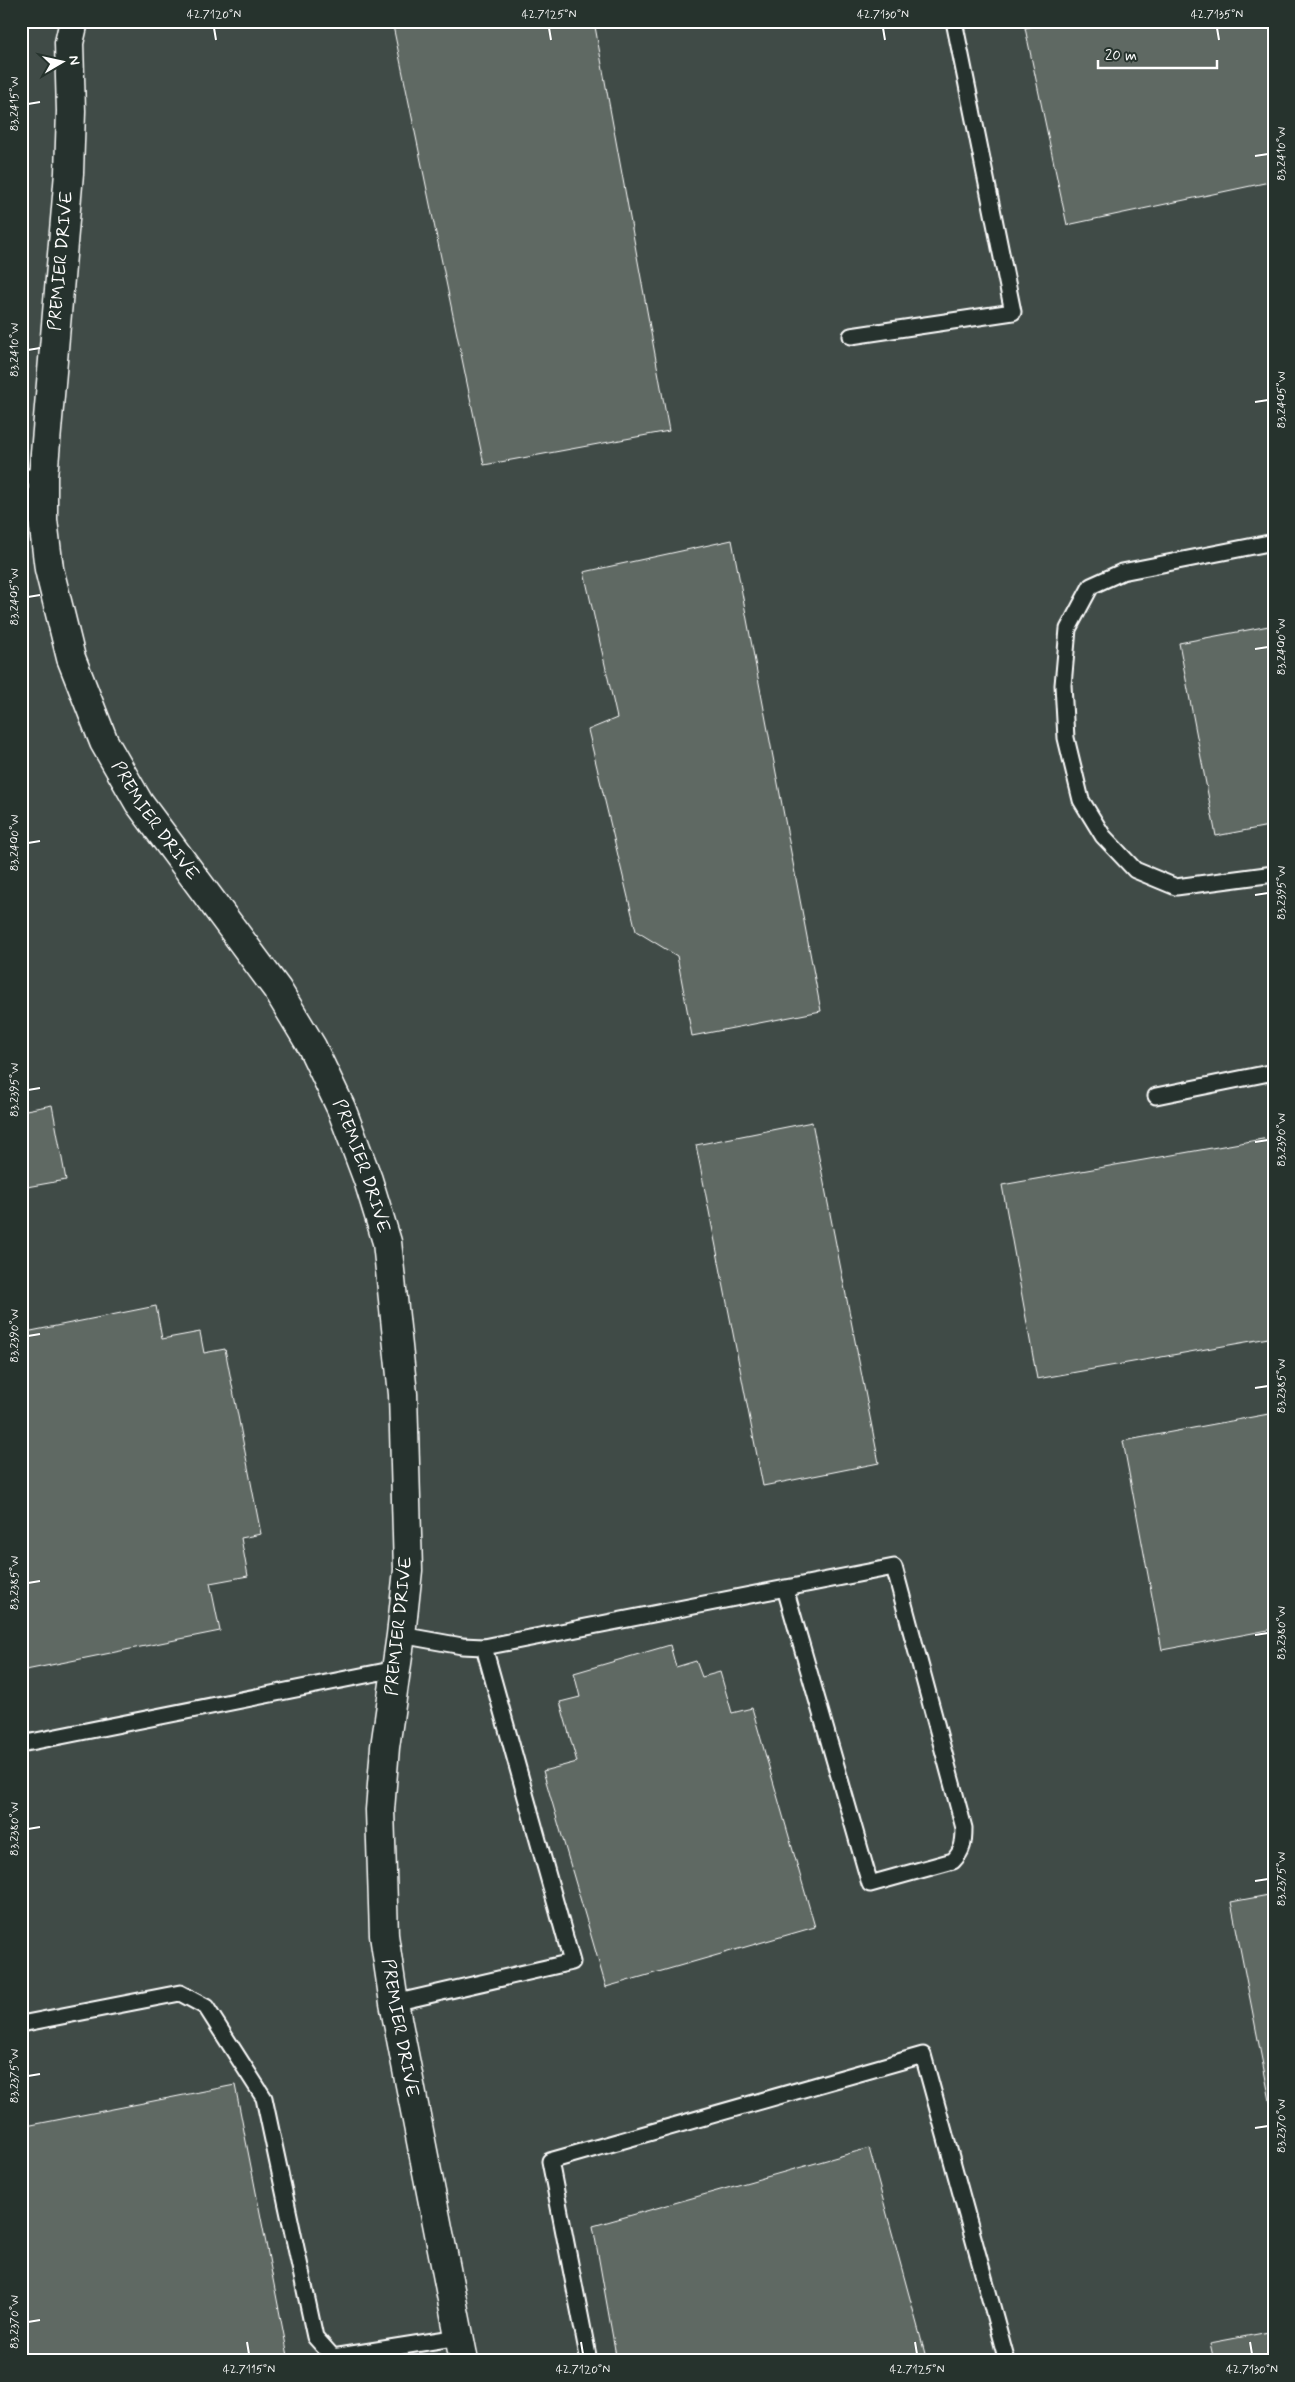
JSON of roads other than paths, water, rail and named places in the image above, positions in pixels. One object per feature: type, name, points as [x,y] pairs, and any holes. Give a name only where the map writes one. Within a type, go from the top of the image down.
[{"type":"street","name":"PREMIER DRIVE","points":[[67,28],[71,112],[69,173],[32,477],[43,520],[49,569],[71,658],[104,742],[139,803],[282,997],[312,1046],[341,1108],[368,1180],[387,1242],[404,1394],[408,1570],[402,1635],[396,1669],[380,1810],[384,1935],[394,2003],[462,2349]]},
{"type":"lane","points":[[851,336],[1013,312],[954,21]]},
{"type":"lane","points":[[1274,542],[1122,572],[1091,586],[1068,628],[1063,685],[1066,738],[1081,800],[1103,836],[1135,870],[1176,887],[1274,874]]},
{"type":"lane","points":[[1156,1096],[1274,1072]]},
{"type":"lane","points":[[402,1635],[462,1646],[484,1647],[785,1588],[894,1567],[964,1828],[964,1842],[960,1854],[953,1862],[870,1884],[785,1588]]},
{"type":"lane","points":[[394,2003],[572,1962],[484,1647]]},
{"type":"lane","points":[[21,1744],[396,1669]]},
{"type":"lane","points":[[21,2024],[180,1993],[206,2007],[264,2098],[315,2337],[333,2357],[462,2349]]},
{"type":"lane","points":[[589,2361],[550,2161],[923,2055],[1007,2361]]}]
